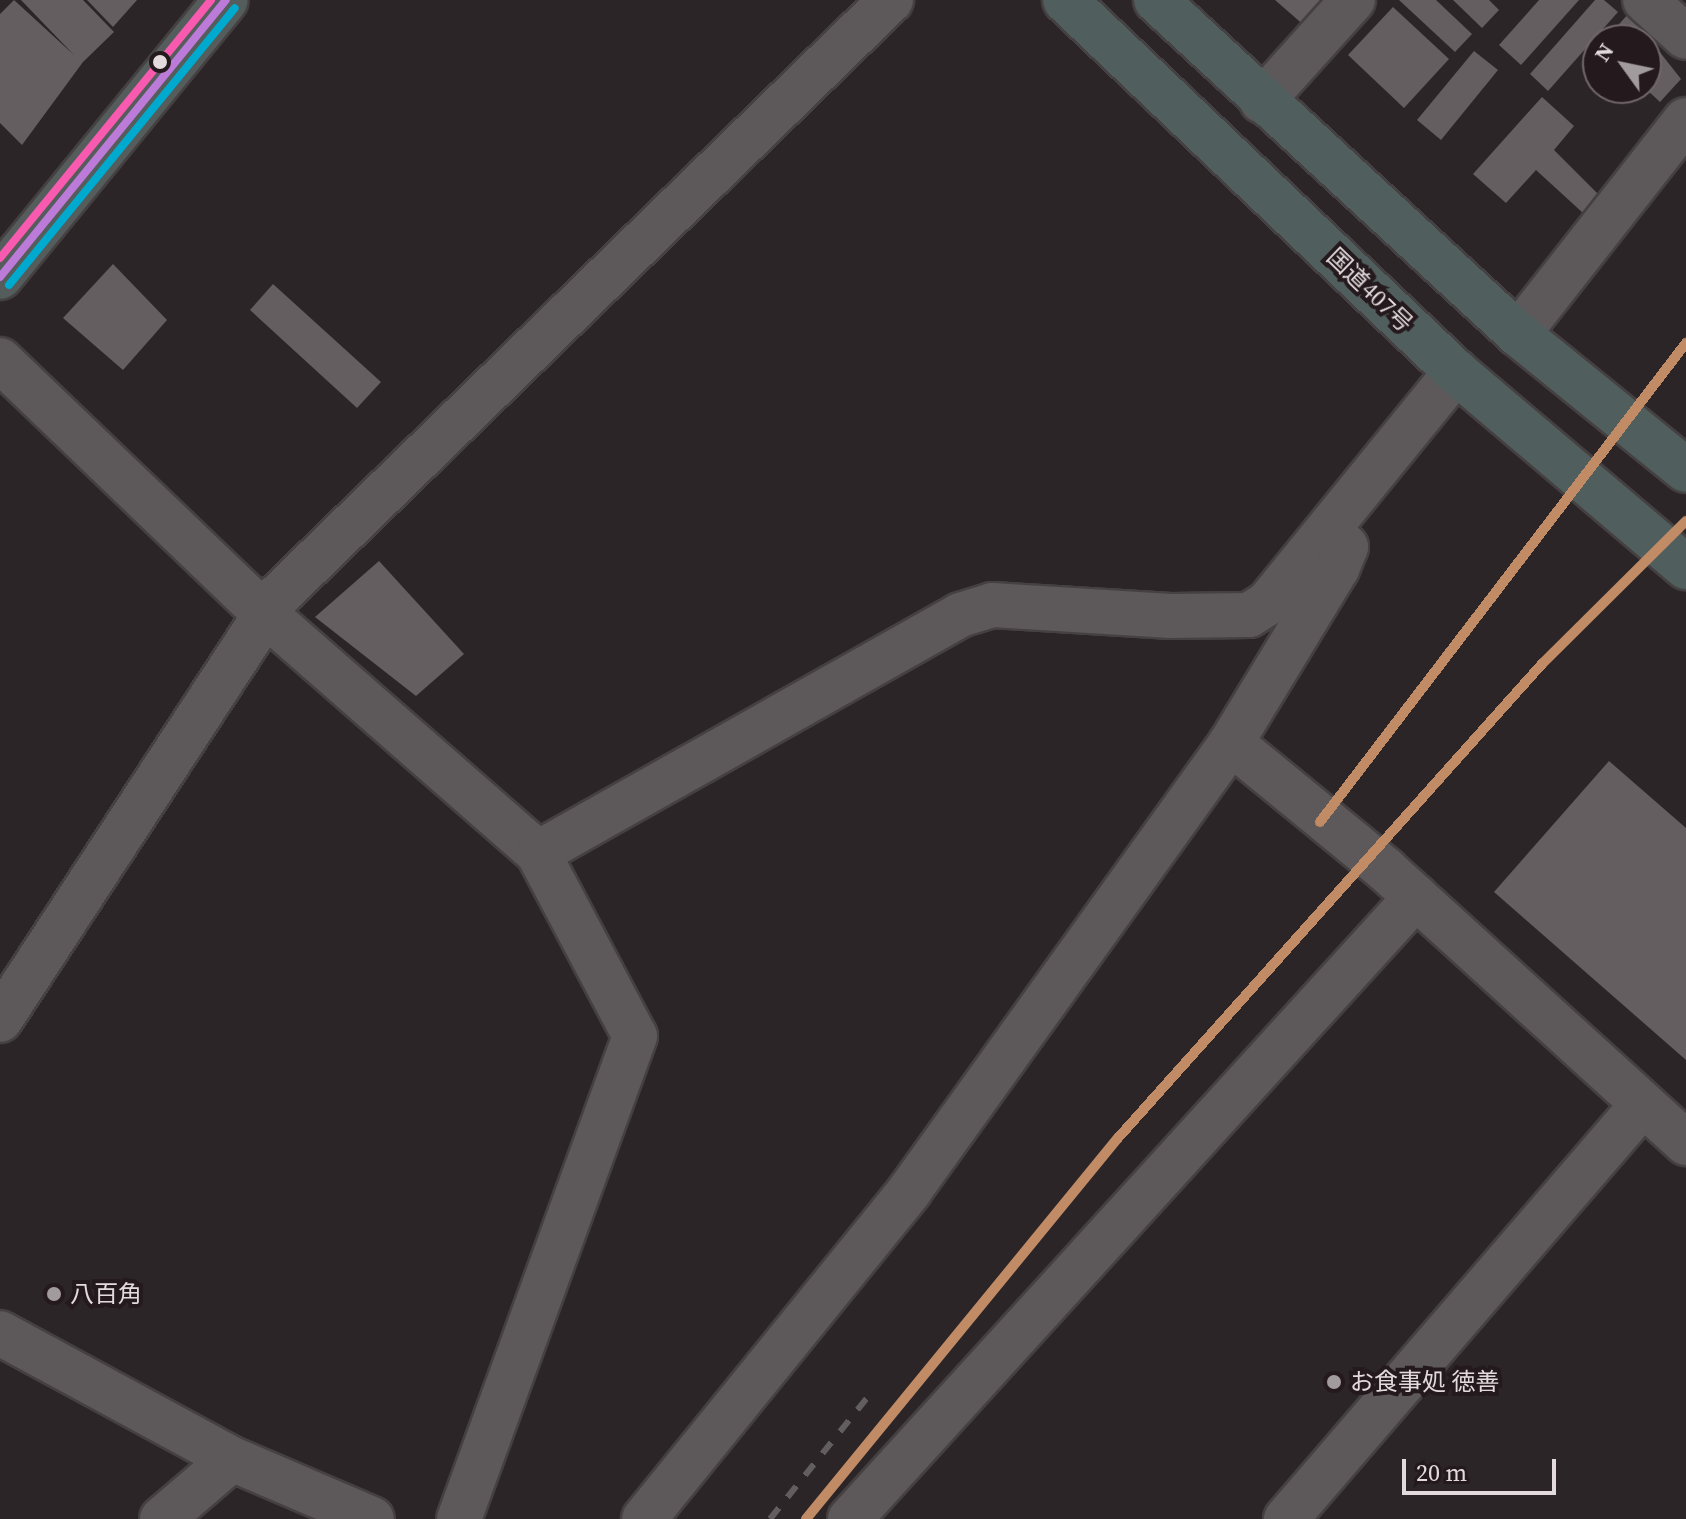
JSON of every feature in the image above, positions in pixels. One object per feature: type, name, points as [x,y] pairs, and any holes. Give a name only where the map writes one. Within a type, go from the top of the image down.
[{"type":"highway","name":"国道407号","points":[[1065,0],[1456,372],[1686,567]]},
{"type":"highway","points":[[1156,0],[1518,334],[1686,470]]},
{"type":"main road","points":[[0,277],[226,0]]},
{"type":"street","points":[[0,1020],[264,613],[891,0]]},
{"type":"street","points":[[1262,101],[1353,0]]},
{"type":"street","points":[[1645,0],[1686,37]]},
{"type":"street","points":[[1518,334],[1686,120]]},
{"type":"street","points":[[0,360],[264,613],[538,853],[635,1036],[459,1519]]},
{"type":"street","points":[[538,853],[960,615],[992,605],[1171,616],[1249,615],[1268,603],[1456,372]]},
{"type":"street","points":[[644,1519],[910,1190],[1231,743],[1337,569],[1346,547],[1329,529]]},
{"type":"street","points":[[1231,743],[1416,897],[1686,1143]]},
{"type":"street","points":[[850,1519],[1416,897]]},
{"type":"street","points":[[1286,1519],[1643,1104]]},
{"type":"street","points":[[0,1333],[232,1459],[372,1519]]},
{"type":"street","points":[[162,1519],[232,1459]]},
{"type":"building","points":[[14,0],[74,55],[21,0],[83,0],[114,32],[83,62],[22,145],[0,123],[0,14]]},
{"type":"building","points":[[87,0],[137,0],[113,27]]},
{"type":"building","points":[[1275,0],[1345,0],[1314,34]]},
{"type":"building","points":[[1399,0],[1436,0],[1472,34],[1455,52]]},
{"type":"building","points":[[1453,0],[1489,0],[1499,10],[1482,28]]},
{"type":"building","points":[[1539,0],[1579,0],[1521,65],[1499,45]]},
{"type":"building","points":[[1595,0],[1604,0],[1618,12],[1607,24],[1582,24],[1582,53],[1548,91],[1530,74]]},
{"type":"building","points":[[1393,7],[1449,59],[1404,108],[1348,55]]},
{"type":"building","points":[[1629,13],[1638,24],[1619,24]]},
{"type":"building","points":[[1474,51],[1498,70],[1441,140],[1417,120]]},
{"type":"building","points":[[1662,55],[1681,79],[1662,100]]},
{"type":"building","points":[[1542,97],[1574,126],[1554,150],[1598,194],[1583,213],[1536,170],[1506,203],[1473,174]]},
{"type":"building","points":[[113,264],[167,320],[123,370],[63,318]]},
{"type":"building","points":[[273,284],[381,382],[357,408],[250,310]]},
{"type":"building","points":[[379,561],[464,654],[416,696],[315,617]]},
{"type":"building","points":[[1609,761],[1686,828],[1686,1060],[1494,892]]},
{"type":"railway","points":[[770,1519],[870,1394]]},
{"type":"transit line","points":[[0,258],[211,0]]},
{"type":"transit line","points":[[0,277],[226,0]]},
{"type":"transit line","points":[[9,285],[235,8]]},
{"type":"transit line","points":[[1320,822],[1686,343]]},
{"type":"transit line","points":[[806,1519],[1118,1138],[1542,664],[1686,521]]},
{"type":"place","name":"八百角","points":[[54,1294]]},
{"type":"place","name":"お食事処 徳善","points":[[1334,1382]]}]
